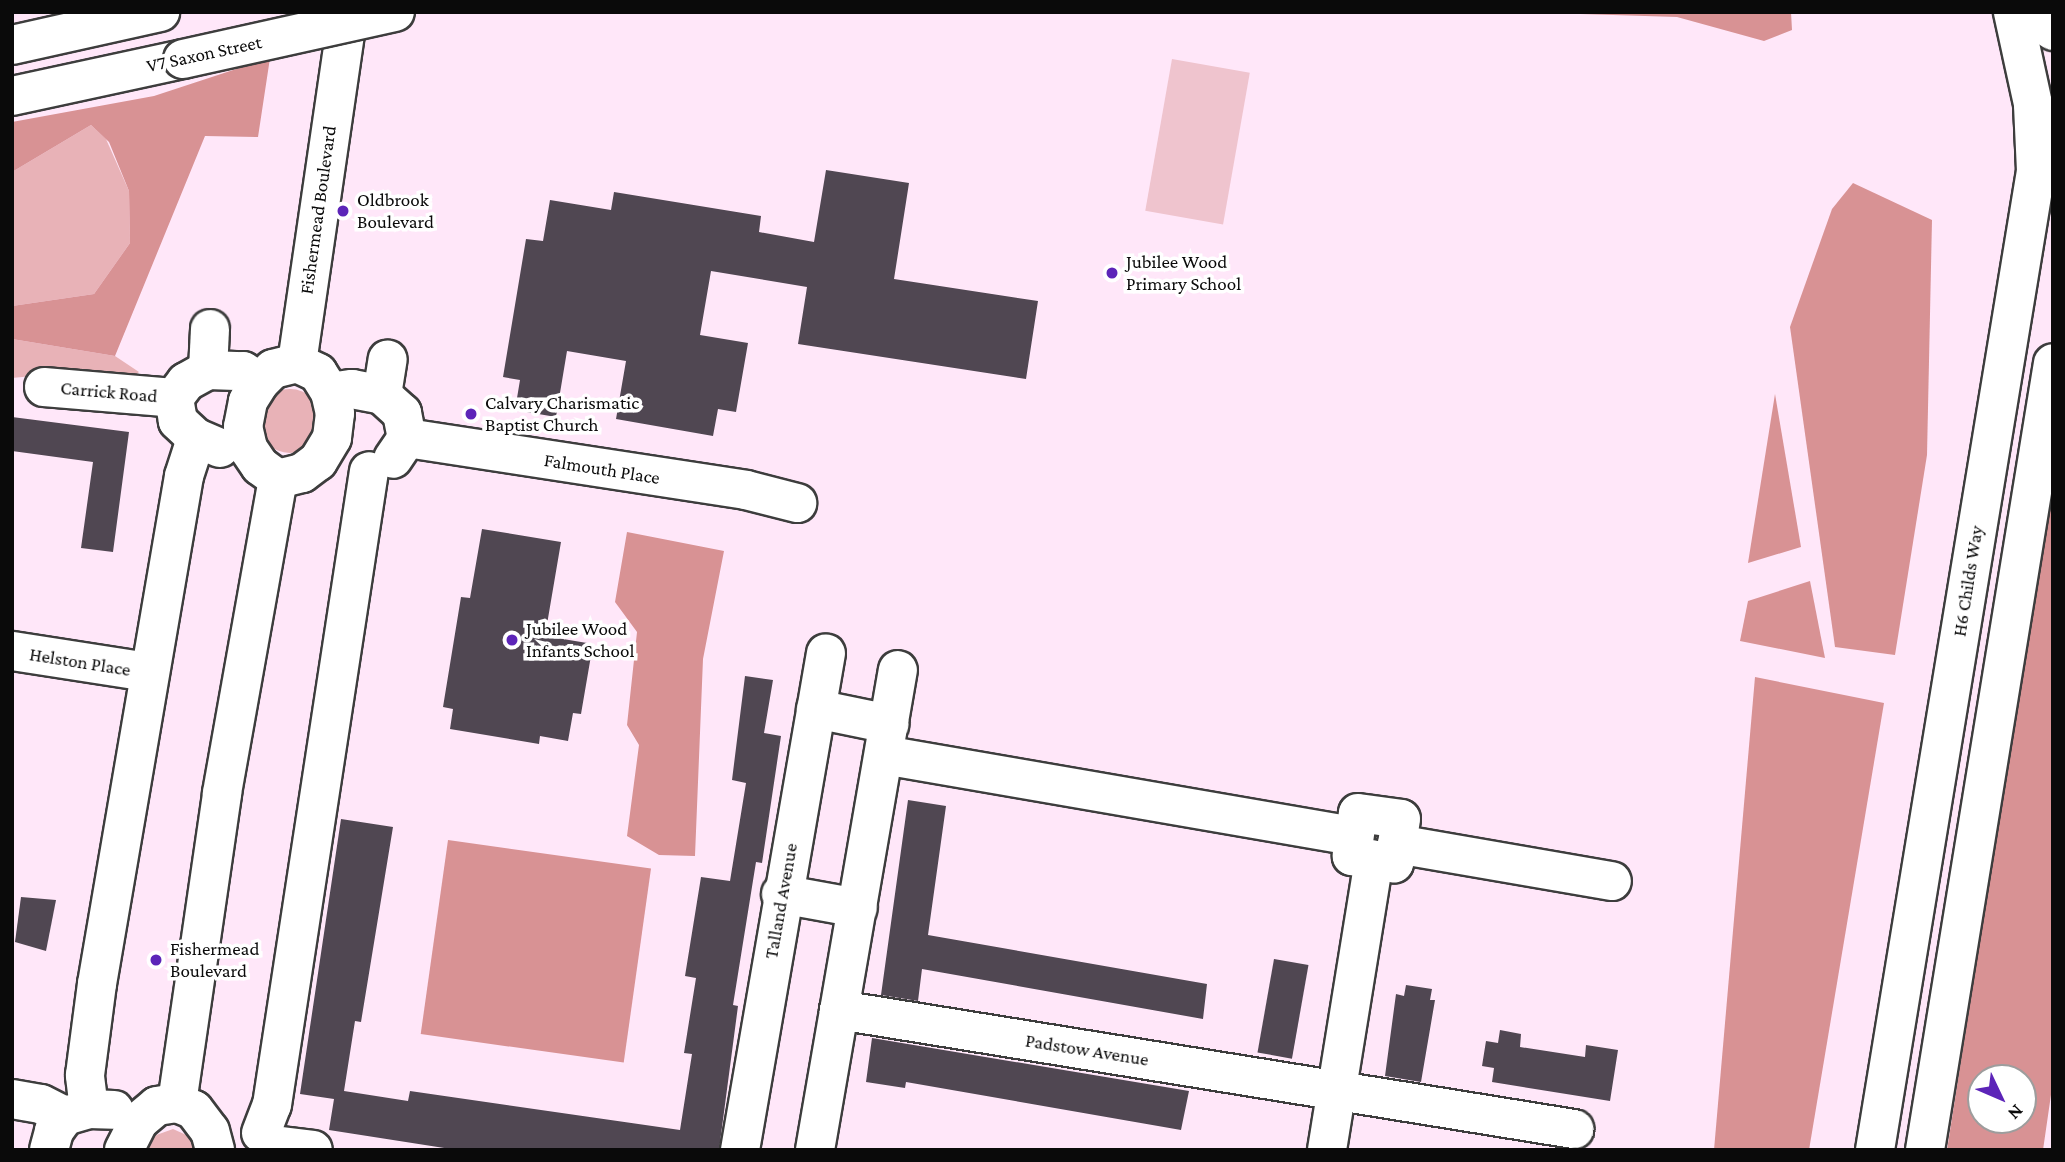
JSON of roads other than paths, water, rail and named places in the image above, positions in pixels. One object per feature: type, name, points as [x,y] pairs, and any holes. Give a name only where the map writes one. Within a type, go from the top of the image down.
[{"type":"street","points":[[12,45],[160,12]]},
{"type":"street","name":"Fishermead Boulevard","points":[[297,363],[348,12]]},
{"type":"street","name":"V7 Saxon Street","points":[[12,96],[395,12]]},
{"type":"street","name":"H6 Childs Way","points":[[1875,1150],[2036,171],[2033,104],[2013,12]]},
{"type":"street","points":[[2024,12],[2053,31]]},
{"type":"street","points":[[208,370],[210,329]]},
{"type":"street","points":[[297,363],[318,373],[330,393],[335,413],[332,438],[318,461],[302,473],[278,479],[260,466],[248,448],[243,427],[248,401],[260,382],[273,369],[297,363]]},
{"type":"street","points":[[1925,1150],[2053,363]]},
{"type":"street","points":[[248,448],[232,453],[196,438],[178,421],[174,398],[186,382],[208,370],[243,371],[260,382]]},
{"type":"street","points":[[318,461],[337,468],[369,471],[393,461],[407,438],[402,413],[385,377],[352,389],[330,393]]},
{"type":"street","name":"Carrick Road","points":[[44,387],[174,398]]},
{"type":"street","points":[[49,1150],[54,1131],[77,1112],[85,1075],[97,984],[148,672],[184,475],[196,438]]},
{"type":"street","name":"Falmouth Place","points":[[407,438],[746,490],[797,503]]},
{"type":"street","points":[[12,1099],[77,1112],[120,1110],[132,1135],[157,1106],[177,1103],[194,1110],[212,1140],[285,1145],[272,1105],[369,471]]},
{"type":"street","points":[[177,1103],[222,793],[278,479]]},
{"type":"street","name":"Helston Place","points":[[12,651],[148,672]]},
{"type":"street","name":"Talland Avenue","points":[[740,1150],[781,894],[825,653]]},
{"type":"street","points":[[816,1150],[898,670]]},
{"type":"street","points":[[816,709],[886,739],[1375,847],[1612,881]]},
{"type":"street","points":[[1327,1150],[1375,847]]},
{"type":"street","points":[[781,894],[858,908]]},
{"type":"street","name":"Padstow Avenue","points":[[839,1010],[1574,1129]]},
{"type":"place","name":"Oldbrook Boulevard","points":[[343,211]]},
{"type":"place","name":"Jubilee Wood Primary School","points":[[1112,273]]},
{"type":"place","name":"Calvary Charismatic Baptist Church","points":[[471,414]]},
{"type":"place","name":"Jubilee Wood Infants School","points":[[512,640]]},
{"type":"place","name":"Fishermead Boulevard","points":[[156,960]]}]
